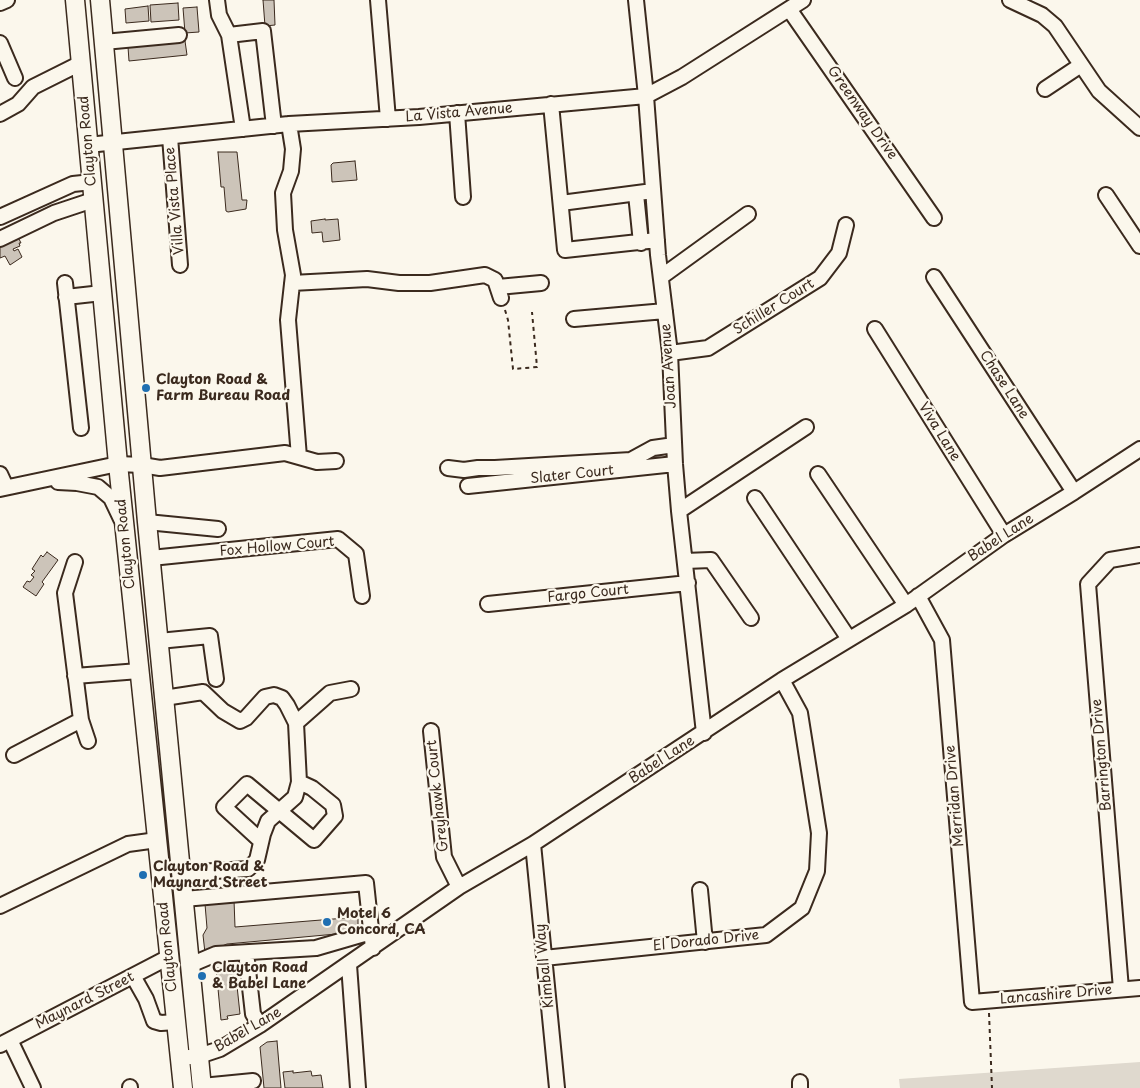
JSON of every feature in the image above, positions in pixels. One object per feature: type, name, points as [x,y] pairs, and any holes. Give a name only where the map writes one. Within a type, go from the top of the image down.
[{"type":"main road","name":"Clayton Road","points":[[100,0],[147,522],[202,1087]]},
{"type":"main road","name":"Clayton Road","points":[[74,5],[124,526],[183,1088]]},
{"type":"street","points":[[0,3],[7,0]]},
{"type":"street","points":[[217,0],[219,15],[229,35],[243,129]]},
{"type":"street","points":[[378,0],[388,118]]},
{"type":"street","name":"Joan Avenue","points":[[636,0],[646,96],[657,240],[670,353],[679,511],[704,733]]},
{"type":"street","points":[[1010,0],[1042,15],[1055,26],[1099,91],[1140,128]]},
{"type":"street","name":"La Vista Avenue","points":[[88,145],[289,124],[457,113],[646,96],[682,77],[797,3]]},
{"type":"street","name":"Greenway Drive","points":[[797,3],[934,218]]},
{"type":"street","points":[[229,35],[262,31],[274,126]]},
{"type":"street","points":[[104,42],[179,35]]},
{"type":"street","points":[[0,44],[15,78]]},
{"type":"street","points":[[0,114],[18,104],[29,90],[37,84],[81,63]]},
{"type":"street","points":[[1045,89],[1080,65]]},
{"type":"street","points":[[551,104],[565,250],[657,240]]},
{"type":"street","points":[[457,113],[463,197]]},
{"type":"street","points":[[289,124],[293,149],[291,171],[283,193],[285,230],[293,274],[288,320],[299,457]]},
{"type":"street","name":"Villa Vista Place","points":[[170,137],[180,265]]},
{"type":"street","points":[[0,217],[73,184],[92,182]]},
{"type":"street","points":[[561,203],[653,192]]},
{"type":"street","points":[[636,194],[641,242]]},
{"type":"street","points":[[1106,195],[1140,246]]},
{"type":"street","points":[[0,239],[54,213],[93,200]]},
{"type":"street","points":[[661,277],[748,214]]},
{"type":"street","name":"Schiller Court","points":[[670,353],[708,348],[820,278],[839,253],[846,225]]},
{"type":"street","points":[[292,283],[367,279],[399,283],[430,283],[486,275],[495,280],[499,293],[541,283]]},
{"type":"street","name":"Chase Lane","points":[[934,277],[1074,492]]},
{"type":"street","points":[[64,283],[81,428]]},
{"type":"street","points":[[66,297],[102,293]]},
{"type":"street","points":[[574,319],[665,311]]},
{"type":"street","name":"Viva Lane","points":[[875,329],[1004,535]]},
{"type":"street","points":[[679,511],[806,427]]},
{"type":"street","points":[[448,468],[464,470],[631,460],[653,448],[674,445]]},
{"type":"street","name":"Babel Lane","points":[[180,1058],[199,1056],[220,1049],[260,1025],[459,888],[533,844],[782,680],[906,605],[1004,535],[1140,449]]},
{"type":"street","points":[[34,481],[118,464],[160,468],[285,453],[317,462],[336,461]]},
{"type":"street","name":"Slater Court","points":[[468,486],[675,464]]},
{"type":"street","points":[[818,474],[906,605]]},
{"type":"street","points":[[2,483],[34,481],[77,483],[98,487],[111,498],[124,526]]},
{"type":"street","points":[[755,498],[849,639]]},
{"type":"street","points":[[147,522],[218,529]]},
{"type":"street","name":"Fox Hollow Court","points":[[151,558],[338,539],[356,554],[362,596]]},
{"type":"street","name":"Barrington Drive","points":[[1121,989],[1088,584],[1110,560],[1140,556]]},
{"type":"street","points":[[685,561],[712,560],[751,618]]},
{"type":"street","points":[[75,562],[65,593],[81,720],[88,742]]},
{"type":"street","name":"Fargo Court","points":[[488,604],[688,583]]},
{"type":"street","name":"Merridan Drive","points":[[918,596],[942,640],[972,1002]]},
{"type":"street","points":[[159,641],[210,636],[216,679]]},
{"type":"street","points":[[75,676],[139,671]]},
{"type":"street","name":"El Dorado Drive","points":[[544,958],[766,935],[802,908],[817,871],[819,833],[800,713],[782,680]]},
{"type":"street","points":[[296,723],[330,693],[351,690]]},
{"type":"street","points":[[164,698],[203,692],[223,711],[240,721],[246,718],[265,697],[274,695],[282,698],[296,723],[300,782],[295,797],[268,821],[257,860],[248,869],[181,873]]},
{"type":"street","points":[[14,755],[81,720]]},
{"type":"street","name":"Greyhawk Court","points":[[431,731],[444,857],[459,888]]},
{"type":"street","points":[[261,841],[224,807],[247,784],[314,840],[335,816],[333,805],[312,788],[300,782]]},
{"type":"street","points":[[0,906],[128,844],[157,840]]},
{"type":"street","name":"Kimball Way","points":[[533,844],[557,1088]]},
{"type":"street","points":[[184,898],[366,883],[373,948]]},
{"type":"street","points":[[700,890],[705,942]]},
{"type":"street","points":[[190,965],[216,954],[316,948],[371,932]]},
{"type":"street","name":"Maynard Street","points":[[5,1043],[170,957]]},
{"type":"street","points":[[248,961],[253,1014],[260,1025]]},
{"type":"street","points":[[349,965],[358,1088]]},
{"type":"street","points":[[133,976],[146,999],[154,1021],[161,1023],[176,1022]]},
{"type":"street","name":"Lancashire Drive","points":[[972,1002],[1140,988]]},
{"type":"street","points":[[5,1043],[33,1088]]},
{"type":"street","points":[[202,1087],[253,1081]]},
{"type":"path","points":[[499,293],[508,320],[513,369],[537,367],[532,312]]},
{"type":"path","points":[[988,1001],[992,1088]]},
{"type":"shaded area","points":[[1140,1062],[1140,1088],[900,1088],[899,1079]]},
{"type":"building","points":[[263,0],[274,0],[275,25],[265,26]]},
{"type":"building","points":[[178,3],[179,20],[151,22],[150,5]]},
{"type":"building","points":[[148,6],[149,21],[126,23],[125,9]]},
{"type":"building","points":[[197,7],[199,32],[185,33],[183,8]]},
{"type":"building","points":[[185,41],[187,55],[129,61],[128,47]]},
{"type":"building","points":[[218,152],[237,152],[242,200],[247,200],[246,209],[226,211],[224,187],[221,187]]},
{"type":"building","points":[[355,161],[357,180],[332,182],[331,165],[333,163]]},
{"type":"building","points":[[338,219],[340,240],[323,242],[322,232],[312,233],[311,221]]},
{"type":"building","points":[[16,233],[21,243],[19,243],[20,246],[13,249],[14,251],[18,249],[22,257],[10,265],[5,256],[0,258],[0,243]]},
{"type":"building","points":[[47,552],[58,560],[42,582],[44,584],[36,596],[23,587],[27,581],[30,582],[34,577],[31,575],[35,571],[32,569],[41,555],[43,557]]},
{"type":"building","name":"Motel 6 Concord, CA","points":[[234,900],[235,927],[358,917],[358,932],[227,944],[205,953],[203,935],[207,928],[205,904]]},
{"type":"building","points":[[235,967],[240,1014],[227,1016],[228,1019],[221,1020],[216,968]]},
{"type":"building","points":[[277,1041],[281,1088],[264,1088],[260,1047],[267,1042]]},
{"type":"building","points":[[293,1071],[293,1073],[311,1071],[312,1076],[321,1075],[323,1088],[285,1088],[283,1072]]},
{"type":"place","name":"Clayton Road & Farm Bureau Road","points":[[146,388]]},
{"type":"place","name":"Clayton Road & Maynard Street","points":[[143,875]]},
{"type":"place","name":"Motel 6 Concord, CA","points":[[327,922]]},
{"type":"place","name":"Clayton Road & Babel Lane","points":[[202,976]]}]
